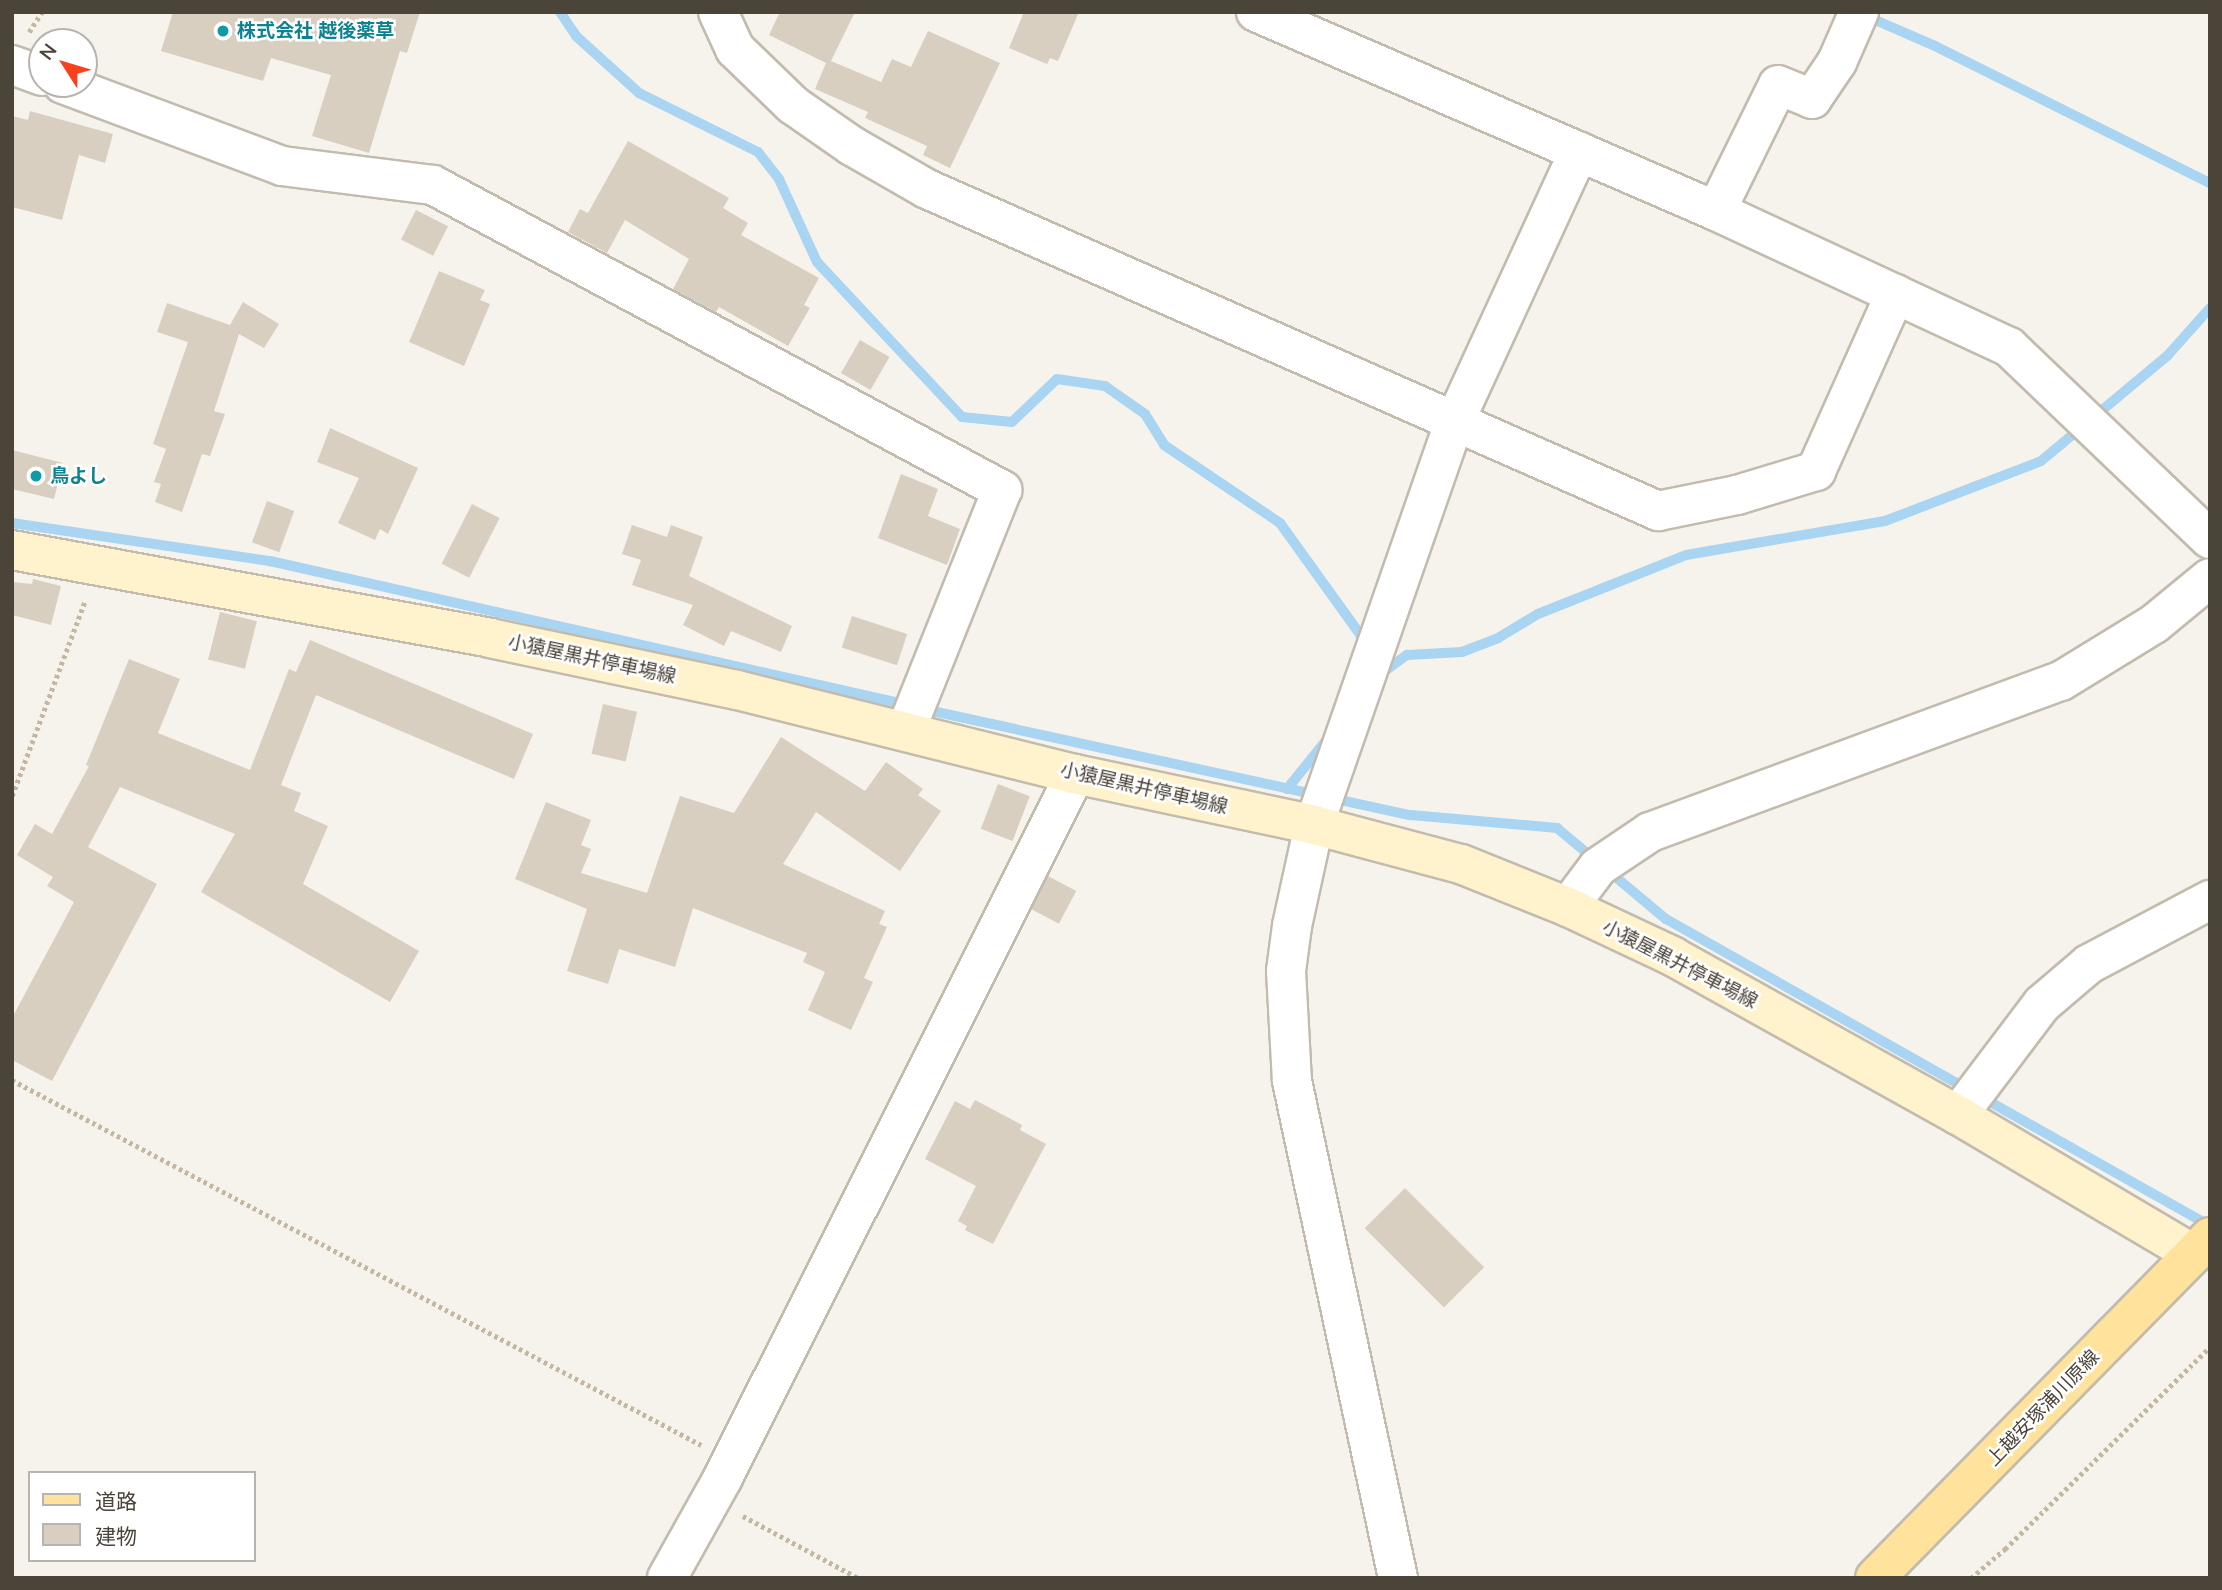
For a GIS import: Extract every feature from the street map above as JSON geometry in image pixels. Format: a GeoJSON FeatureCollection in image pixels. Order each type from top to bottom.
{"type":"FeatureCollection","features":[{"type":"Feature","properties":{"kind":"main road","name":"小猿屋黒井停車場線"},"geometry":{"type":"LineString","coordinates":[[12,550],[490,638],[906,730],[1075,774],[1314,825],[1461,864],[1568,907],[1672,956],[2204,1251]]}},
{"type":"Feature","properties":{"kind":"main road","name":"上越安塚浦川原線"},"geometry":{"type":"LineString","coordinates":[[1875,1578],[2204,1251]]}},
{"type":"Feature","properties":{"kind":"street"},"geometry":{"type":"LineString","coordinates":[[718,12],[734,49],[793,105],[852,146],[927,189],[1658,511],[1737,495],[1816,471],[1895,294]]}},
{"type":"Feature","properties":{"kind":"street"},"geometry":{"type":"LineString","coordinates":[[1256,12],[1716,211],[2009,347],[2210,539]]}},
{"type":"Feature","properties":{"kind":"street"},"geometry":{"type":"LineString","coordinates":[[1716,211],[1778,85],[1812,99],[1837,62],[1859,12]]}},
{"type":"Feature","properties":{"kind":"street"},"geometry":{"type":"LineString","coordinates":[[98,97],[282,166],[433,184],[1002,490],[906,730]]}},
{"type":"Feature","properties":{"kind":"street"},"geometry":{"type":"LineString","coordinates":[[1398,1578],[1292,1081],[1286,971],[1292,926],[1314,825],[1454,423],[1579,151]]}},
{"type":"Feature","properties":{"kind":"street"},"geometry":{"type":"LineString","coordinates":[[1568,907],[1598,867],[1650,832],[2061,681],[2154,624],[2210,578]]}},
{"type":"Feature","properties":{"kind":"street"},"geometry":{"type":"LineString","coordinates":[[667,1578],[732,1461],[1075,774]]}},
{"type":"Feature","properties":{"kind":"street"},"geometry":{"type":"LineString","coordinates":[[1958,1115],[2042,1004],[2089,964],[2210,900]]}},
{"type":"Feature","properties":{"kind":"path"},"geometry":{"type":"LineString","coordinates":[[12,796],[97,567]]}},
{"type":"Feature","properties":{"kind":"path"},"geometry":{"type":"LineString","coordinates":[[12,1080],[732,1461]]}},
{"type":"Feature","properties":{"kind":"path"},"geometry":{"type":"LineString","coordinates":[[1971,1578],[2005,1549],[2210,1347]]}},
{"type":"Feature","properties":{"kind":"path"},"geometry":{"type":"LineString","coordinates":[[712,1500],[858,1578]]}},
{"type":"Feature","properties":{"kind":"building"},"geometry":{"type":"Polygon","coordinates":[[[173,12],[420,12],[407,53],[400,51],[369,153],[312,136],[331,75],[271,58],[263,81],[161,51],[173,12]]]}},
{"type":"Feature","properties":{"kind":"building"},"geometry":{"type":"Polygon","coordinates":[[[780,12],[855,12],[831,61],[881,82],[892,59],[911,67],[928,31],[1000,63],[950,168],[923,155],[927,146],[865,118],[868,112],[815,89],[826,63],[769,35],[780,12]]]}},
{"type":"Feature","properties":{"kind":"building"},"geometry":{"type":"Polygon","coordinates":[[[1024,12],[1079,12],[1058,61],[1050,58],[1047,64],[1009,48],[1024,12]]]}},
{"type":"Feature","properties":{"kind":"building"},"geometry":{"type":"Polygon","coordinates":[[[30,111],[113,134],[105,163],[79,155],[62,220],[12,207],[12,116],[28,120],[30,111]]]}},
{"type":"Feature","properties":{"kind":"building"},"geometry":{"type":"Polygon","coordinates":[[[628,141],[729,198],[723,208],[748,223],[741,235],[819,278],[804,305],[810,308],[788,346],[719,307],[716,312],[673,289],[689,259],[625,220],[607,253],[568,232],[580,209],[588,213],[628,141]]]}},
{"type":"Feature","properties":{"kind":"building"},"geometry":{"type":"Polygon","coordinates":[[[416,210],[448,226],[433,256],[401,239],[416,210]]]}},
{"type":"Feature","properties":{"kind":"building"},"geometry":{"type":"Polygon","coordinates":[[[439,271],[485,290],[480,300],[490,304],[464,366],[409,342],[439,271]]]}},
{"type":"Feature","properties":{"kind":"building"},"geometry":{"type":"Polygon","coordinates":[[[243,302],[279,324],[264,348],[239,334],[214,411],[225,414],[210,456],[202,454],[182,512],[155,502],[161,484],[154,482],[166,449],[153,444],[188,342],[157,332],[167,303],[230,325],[243,302]]]}},
{"type":"Feature","properties":{"kind":"building"},"geometry":{"type":"Polygon","coordinates":[[[860,340],[889,357],[870,390],[841,373],[860,340]]]}},
{"type":"Feature","properties":{"kind":"building"},"geometry":{"type":"Polygon","coordinates":[[[330,428],[418,468],[388,534],[380,529],[375,540],[338,523],[359,478],[317,462],[330,428]]]}},
{"type":"Feature","properties":{"kind":"building","name":"鳥よし"},"geometry":{"type":"Polygon","coordinates":[[[12,450],[63,463],[54,499],[12,489],[12,450]]]}},
{"type":"Feature","properties":{"kind":"building"},"geometry":{"type":"Polygon","coordinates":[[[901,474],[938,489],[928,516],[960,529],[947,565],[878,538],[901,474]]]}},
{"type":"Feature","properties":{"kind":"building"},"geometry":{"type":"Polygon","coordinates":[[[267,501],[294,511],[279,552],[252,542],[267,501]]]}},
{"type":"Feature","properties":{"kind":"building"},"geometry":{"type":"Polygon","coordinates":[[[472,504],[500,518],[469,578],[442,564],[472,504]]]}},
{"type":"Feature","properties":{"kind":"building"},"geometry":{"type":"Polygon","coordinates":[[[632,525],[667,537],[671,525],[703,537],[689,576],[792,626],[781,652],[731,631],[724,646],[683,625],[693,605],[632,585],[641,560],[622,554],[632,525]]]}},
{"type":"Feature","properties":{"kind":"building"},"geometry":{"type":"Polygon","coordinates":[[[33,579],[61,586],[51,625],[12,615],[12,582],[32,584],[33,579]]]}},
{"type":"Feature","properties":{"kind":"building"},"geometry":{"type":"Polygon","coordinates":[[[220,612],[257,621],[245,669],[208,660],[220,612]]]}},
{"type":"Feature","properties":{"kind":"building"},"geometry":{"type":"Polygon","coordinates":[[[852,616],[907,634],[897,665],[842,647],[852,616]]]}},
{"type":"Feature","properties":{"kind":"building"},"geometry":{"type":"Polygon","coordinates":[[[310,640],[533,734],[514,779],[316,695],[281,785],[301,793],[294,811],[328,826],[303,884],[419,951],[390,1002],[201,892],[235,834],[120,787],[88,847],[157,884],[52,1081],[12,1060],[12,1018],[74,902],[47,886],[53,877],[17,855],[35,824],[52,834],[89,766],[86,765],[129,659],[180,679],[158,733],[250,770],[289,669],[296,672],[310,640]]]}},
{"type":"Feature","properties":{"kind":"building"},"geometry":{"type":"Polygon","coordinates":[[[603,704],[637,712],[626,762],[592,754],[603,704]]]}},
{"type":"Feature","properties":{"kind":"building"},"geometry":{"type":"Polygon","coordinates":[[[781,737],[865,791],[886,762],[923,789],[918,795],[941,811],[900,871],[816,812],[783,864],[885,911],[879,924],[887,927],[864,978],[873,982],[851,1030],[808,1010],[825,972],[803,962],[807,953],[693,908],[675,967],[619,949],[608,984],[567,971],[587,909],[515,879],[546,802],[591,820],[581,845],[591,849],[581,873],[647,893],[680,796],[734,813],[781,737]]]}},
{"type":"Feature","properties":{"kind":"building"},"geometry":{"type":"Polygon","coordinates":[[[998,784],[1030,796],[1013,841],[981,829],[998,784]]]}},
{"type":"Feature","properties":{"kind":"building"},"geometry":{"type":"Polygon","coordinates":[[[1048,876],[1076,891],[1059,924],[1031,909],[1048,876]]]}},
{"type":"Feature","properties":{"kind":"building"},"geometry":{"type":"Polygon","coordinates":[[[975,1100],[1022,1125],[1020,1130],[1046,1144],[993,1244],[965,1230],[967,1226],[958,1221],[976,1186],[925,1159],[955,1101],[970,1109],[975,1100]]]}},
{"type":"Feature","properties":{"kind":"building"},"geometry":{"type":"Polygon","coordinates":[[[1405,1188],[1484,1267],[1444,1308],[1365,1228],[1405,1188]]]}},
{"type":"Feature","properties":{"kind":"waterway"},"geometry":{"type":"LineString","coordinates":[[560,12],[576,36],[639,93],[758,152],[779,179],[817,262],[962,417],[1012,422],[1057,379],[1105,386],[1145,414],[1164,445],[1280,523],[1367,644]]}},
{"type":"Feature","properties":{"kind":"waterway"},"geometry":{"type":"LineString","coordinates":[[1866,16],[1935,46],[2210,183]]}},
{"type":"Feature","properties":{"kind":"waterway"},"geometry":{"type":"LineString","coordinates":[[1382,673],[1407,655],[1462,652],[1498,638],[1538,614],[1686,555],[1885,521],[2041,461],[2168,355],[2210,308]]}},
{"type":"Feature","properties":{"kind":"waterway"},"geometry":{"type":"LineString","coordinates":[[12,523],[270,561],[908,705]]}},
{"type":"Feature","properties":{"kind":"waterway"},"geometry":{"type":"LineString","coordinates":[[923,709],[1411,815],[1557,828],[1666,919],[2210,1226]]}},
{"type":"Feature","properties":{"kind":"waterway"},"geometry":{"type":"LineString","coordinates":[[1287,789],[1329,737]]}},
{"type":"Feature","properties":{"kind":"place","name":"株式会社 越後薬草"},"geometry":{"type":"Point","coordinates":[223,31]}},
{"type":"Feature","properties":{"kind":"place","name":"鳥よし"},"geometry":{"type":"Point","coordinates":[36,476]}}]}
